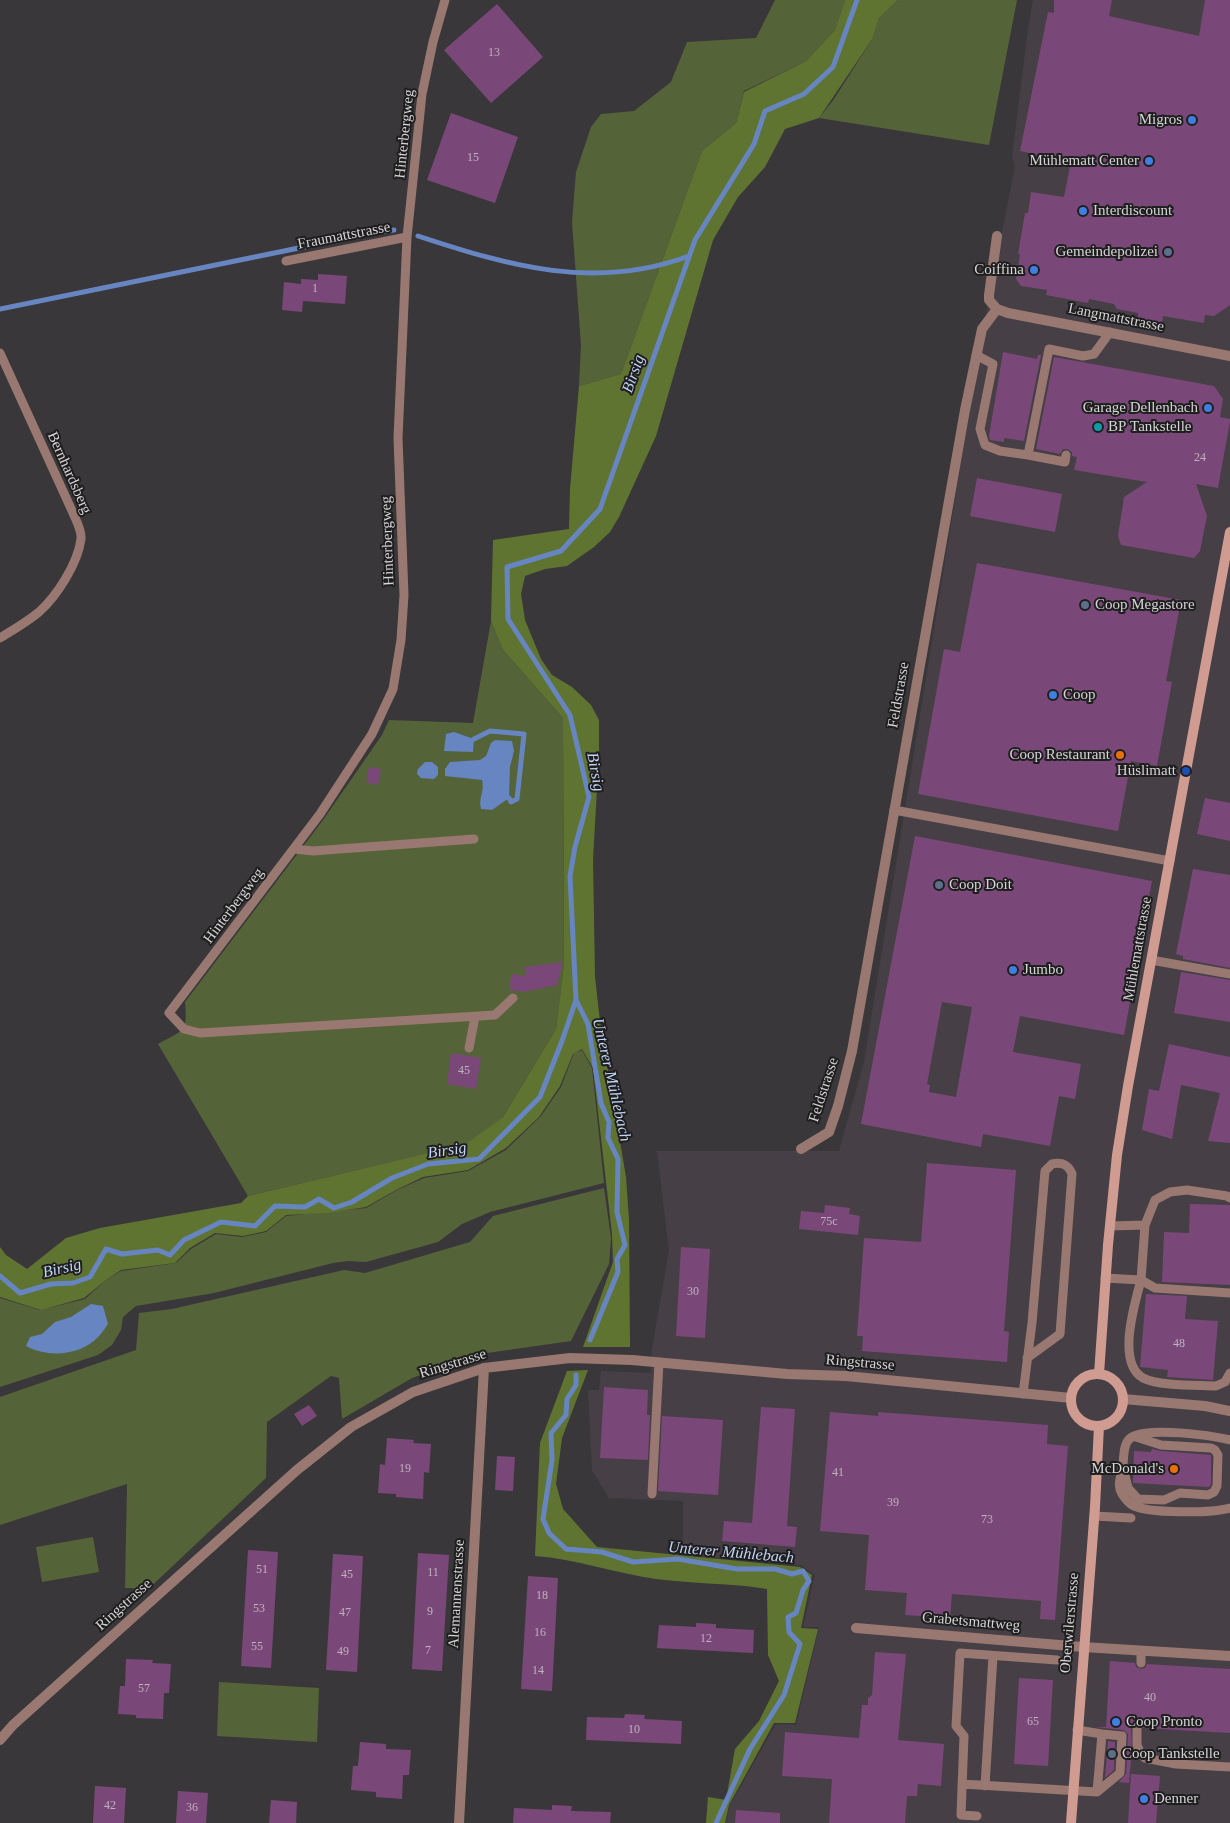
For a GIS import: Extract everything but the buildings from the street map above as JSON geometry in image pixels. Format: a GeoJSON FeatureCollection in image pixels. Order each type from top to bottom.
{"type":"FeatureCollection","features":[{"type":"Feature","properties":{"kind":"main road","name":"Mühlemattstrasse"},"geometry":{"type":"LineString","coordinates":[[1099,1374],[1105,1278],[1117,1156],[1230,532]]}},
{"type":"Feature","properties":{"kind":"main road"},"geometry":{"type":"LineString","coordinates":[[1092,1374],[1099,1374],[1107,1376],[1119,1385],[1123,1406],[1117,1418],[1112,1422],[1099,1426],[1082,1422],[1072,1407],[1071,1398],[1072,1391],[1080,1380],[1092,1374]]}},
{"type":"Feature","properties":{"kind":"main road","name":"Oberwilerstrasse"},"geometry":{"type":"LineString","coordinates":[[1071,1823],[1099,1426]]}},
{"type":"Feature","properties":{"kind":"street"},"geometry":{"type":"LineString","coordinates":[[996,309],[988,295],[997,236]]}},
{"type":"Feature","properties":{"kind":"street","name":"Langmattstrasse"},"geometry":{"type":"LineString","coordinates":[[996,309],[1008,313],[1230,356]]}},
{"type":"Feature","properties":{"kind":"street","name":"Feldstrasse"},"geometry":{"type":"LineString","coordinates":[[800,1148],[829,1132],[838,1106],[852,1051],[965,410],[982,329],[996,309]]}},
{"type":"Feature","properties":{"kind":"street","name":"Ringstrasse"},"geometry":{"type":"LineString","coordinates":[[0,1740],[12,1725],[297,1470],[328,1445],[352,1427],[413,1392],[484,1368],[570,1358],[658,1362],[787,1374],[846,1376],[1071,1398]]}},
{"type":"Feature","properties":{"kind":"street","name":"Alemannenstrasse"},"geometry":{"type":"LineString","coordinates":[[459,1823],[484,1368]]}},
{"type":"Feature","properties":{"kind":"street"},"geometry":{"type":"LineString","coordinates":[[1123,1399],[1205,1406],[1230,1411]]}},
{"type":"Feature","properties":{"kind":"street","name":"Grabetsmattweg"},"geometry":{"type":"LineString","coordinates":[[856,1628],[1083,1647],[1230,1656]]}},
{"type":"Feature","properties":{"kind":"lane","name":"Hinterbergweg"},"geometry":{"type":"LineString","coordinates":[[445,0],[433,42],[422,94],[407,237],[398,438],[404,595],[401,640],[392,689],[372,734],[320,814],[169,1013],[184,1029],[200,1033],[475,1017]]}},
{"type":"Feature","properties":{"kind":"lane","name":"Fraumattstrasse"},"geometry":{"type":"LineString","coordinates":[[286,261],[407,237]]}},
{"type":"Feature","properties":{"kind":"lane"},"geometry":{"type":"LineString","coordinates":[[1028,455],[1049,349],[1083,359],[1094,354],[1110,332]]}},
{"type":"Feature","properties":{"kind":"lane","name":"Bernhardsberg"},"geometry":{"type":"LineString","coordinates":[[0,353],[73,513],[81,537],[76,557],[54,596],[39,612],[0,638]]}},
{"type":"Feature","properties":{"kind":"lane"},"geometry":{"type":"LineString","coordinates":[[976,355],[993,364],[980,429],[985,445],[1000,451],[1065,462],[1066,455]]}},
{"type":"Feature","properties":{"kind":"lane"},"geometry":{"type":"LineString","coordinates":[[894,810],[1170,861]]}},
{"type":"Feature","properties":{"kind":"lane"},"geometry":{"type":"LineString","coordinates":[[294,849],[313,851],[474,839]]}},
{"type":"Feature","properties":{"kind":"lane"},"geometry":{"type":"LineString","coordinates":[[1151,960],[1230,974]]}},
{"type":"Feature","properties":{"kind":"lane"},"geometry":{"type":"LineString","coordinates":[[469,1048],[475,1017],[495,1015],[513,998]]}},
{"type":"Feature","properties":{"kind":"lane"},"geometry":{"type":"LineString","coordinates":[[1024,1394],[1027,1358],[1032,1323],[1045,1172],[1052,1164],[1063,1164],[1068,1167],[1072,1174],[1060,1334],[1027,1358]]}},
{"type":"Feature","properties":{"kind":"lane"},"geometry":{"type":"LineString","coordinates":[[1230,1198],[1187,1190],[1170,1192],[1155,1200],[1146,1225],[1141,1280],[1131,1322],[1129,1351],[1132,1367],[1142,1378],[1156,1382],[1216,1386],[1225,1382],[1230,1373]]}},
{"type":"Feature","properties":{"kind":"lane"},"geometry":{"type":"LineString","coordinates":[[1110,1226],[1146,1225]]}},
{"type":"Feature","properties":{"kind":"lane"},"geometry":{"type":"LineString","coordinates":[[1105,1278],[1141,1280],[1155,1288],[1230,1293]]}},
{"type":"Feature","properties":{"kind":"lane"},"geometry":{"type":"LineString","coordinates":[[652,1494],[658,1362]]}},
{"type":"Feature","properties":{"kind":"lane"},"geometry":{"type":"LineString","coordinates":[[1230,1440],[1207,1435],[1158,1432],[1134,1436],[1129,1439],[1126,1446],[1119,1478],[1119,1487],[1122,1495],[1132,1505],[1146,1509],[1203,1513],[1218,1512],[1230,1508]]}},
{"type":"Feature","properties":{"kind":"lane"},"geometry":{"type":"LineString","coordinates":[[1123,1466],[1128,1488],[1138,1499],[1164,1500],[1180,1493],[1208,1495],[1214,1492],[1218,1455],[1216,1450],[1211,1448],[1161,1446],[1134,1436]]}},
{"type":"Feature","properties":{"kind":"lane"},"geometry":{"type":"LineString","coordinates":[[1094,1516],[1131,1518]]}},
{"type":"Feature","properties":{"kind":"lane"},"geometry":{"type":"LineString","coordinates":[[977,1655],[978,1638]]}},
{"type":"Feature","properties":{"kind":"lane"},"geometry":{"type":"LineString","coordinates":[[1140,1663],[1141,1651]]}},
{"type":"Feature","properties":{"kind":"lane"},"geometry":{"type":"LineString","coordinates":[[977,1816],[960,1814],[964,1736],[956,1726],[960,1653],[1057,1660]]}},
{"type":"Feature","properties":{"kind":"lane"},"geometry":{"type":"LineString","coordinates":[[986,1786],[993,1656]]}},
{"type":"Feature","properties":{"kind":"lane"},"geometry":{"type":"LineString","coordinates":[[1137,1727],[1137,1745],[1140,1752],[1146,1758],[1176,1764],[1230,1767]]}},
{"type":"Feature","properties":{"kind":"lane"},"geometry":{"type":"LineString","coordinates":[[962,1784],[1098,1792],[1120,1773],[1122,1736],[1077,1730]]}},
{"type":"Feature","properties":{"kind":"lane"},"geometry":{"type":"LineString","coordinates":[[1098,1792],[1102,1734]]}},
{"type":"Feature","properties":{"kind":"shaded area"},"geometry":{"type":"Polygon","coordinates":[[[1033,0],[1230,0],[1230,1823],[726,1823],[730,1805],[776,1724],[796,1725],[819,1627],[803,1627],[815,1575],[801,1565],[683,1555],[683,1501],[609,1498],[592,1470],[588,1390],[599,1390],[601,1371],[651,1373],[652,1349],[669,1250],[657,1151],[839,1151],[864,1062],[992,270],[1015,166],[1012,157],[1033,0]]]}},
{"type":"Feature","properties":{"kind":"green space"},"geometry":{"type":"Polygon","coordinates":[[[775,0],[845,0],[835,30],[806,61],[744,91],[736,123],[702,151],[621,374],[579,386],[581,345],[572,222],[576,172],[591,127],[601,114],[634,111],[671,82],[687,42],[756,38],[775,0]]]}},
{"type":"Feature","properties":{"kind":"green space"},"geometry":{"type":"Polygon","coordinates":[[[845,0],[898,0],[879,18],[873,38],[819,118],[785,129],[765,167],[738,197],[713,240],[656,436],[619,517],[610,532],[594,547],[567,566],[545,569],[525,576],[521,594],[525,620],[541,659],[552,675],[572,687],[591,705],[599,720],[593,859],[595,977],[601,1030],[626,1177],[629,1220],[630,1347],[583,1347],[613,1262],[612,1234],[593,1068],[582,1049],[573,1054],[560,1086],[539,1117],[506,1148],[468,1170],[423,1177],[366,1207],[327,1213],[286,1215],[266,1231],[243,1236],[215,1233],[190,1248],[175,1263],[121,1270],[84,1298],[41,1310],[0,1297],[0,1247],[6,1255],[27,1269],[66,1238],[100,1228],[241,1203],[248,1196],[466,1144],[503,1117],[556,1029],[564,964],[563,718],[503,650],[491,621],[493,540],[569,529],[570,489],[579,386],[621,374],[702,151],[736,123],[744,92],[806,61],[835,30],[845,0]]]}},
{"type":"Feature","properties":{"kind":"green space"},"geometry":{"type":"Polygon","coordinates":[[[898,0],[1017,0],[989,145],[819,118],[834,99],[873,38],[879,18],[898,0]]]}},
{"type":"Feature","properties":{"kind":"green space"},"geometry":{"type":"Polygon","coordinates":[[[491,621],[503,650],[563,718],[564,964],[556,1029],[503,1117],[467,1144],[248,1196],[158,1044],[182,1029],[186,1020],[185,1002],[323,820],[382,735],[389,720],[473,723],[491,621]]]}},
{"type":"Feature","properties":{"kind":"green space"},"geometry":{"type":"Polygon","coordinates":[[[582,1050],[592,1068],[604,1183],[490,1212],[462,1224],[438,1242],[366,1262],[348,1261],[333,1263],[214,1293],[136,1306],[123,1317],[121,1330],[112,1345],[98,1355],[0,1387],[0,1298],[40,1310],[85,1299],[106,1280],[121,1271],[176,1263],[191,1249],[216,1234],[242,1237],[266,1232],[286,1216],[366,1208],[397,1190],[424,1178],[468,1171],[506,1150],[541,1116],[561,1087],[574,1053],[582,1050]]]}},
{"type":"Feature","properties":{"kind":"green space"},"geometry":{"type":"Polygon","coordinates":[[[604,1188],[611,1238],[609,1264],[571,1341],[487,1353],[412,1378],[342,1419],[339,1378],[331,1376],[267,1422],[266,1478],[143,1594],[133,1588],[125,1588],[127,1484],[0,1525],[0,1397],[136,1350],[139,1313],[172,1309],[344,1270],[365,1273],[470,1242],[493,1216],[604,1188]]]}},
{"type":"Feature","properties":{"kind":"green space"},"geometry":{"type":"Polygon","coordinates":[[[588,1370],[562,1438],[556,1484],[563,1509],[597,1547],[800,1567],[812,1575],[801,1628],[818,1629],[795,1723],[774,1723],[729,1805],[725,1823],[706,1823],[708,1797],[726,1800],[735,1749],[759,1721],[779,1681],[768,1655],[767,1589],[656,1579],[565,1560],[535,1556],[540,1443],[567,1371],[588,1370]]]}},
{"type":"Feature","properties":{"kind":"green space"},"geometry":{"type":"Polygon","coordinates":[[[93,1537],[99,1572],[42,1582],[36,1547],[93,1537]]]}},
{"type":"Feature","properties":{"kind":"green space"},"geometry":{"type":"Polygon","coordinates":[[[219,1682],[319,1688],[317,1742],[217,1736],[219,1682]]]}},
{"type":"Feature","properties":{"kind":"water"},"geometry":{"type":"Polygon","coordinates":[[[454,732],[474,739],[473,752],[444,751],[446,734],[454,732]]]}},
{"type":"Feature","properties":{"kind":"water"},"geometry":{"type":"Polygon","coordinates":[[[495,740],[512,741],[514,751],[510,767],[509,798],[492,810],[481,809],[482,780],[445,776],[445,769],[450,762],[480,760],[486,756],[491,743],[495,740]]]}},
{"type":"Feature","properties":{"kind":"water"},"geometry":{"type":"Polygon","coordinates":[[[425,762],[432,762],[438,767],[438,775],[434,779],[421,778],[417,774],[418,769],[425,762]]]}},
{"type":"Feature","properties":{"kind":"water"},"geometry":{"type":"Polygon","coordinates":[[[91,1304],[103,1306],[108,1324],[92,1343],[83,1348],[64,1353],[44,1352],[26,1346],[30,1337],[42,1334],[55,1322],[71,1317],[91,1304]]]}},
{"type":"Feature","properties":{"kind":"waterway","name":"Birsig"},"geometry":{"type":"LineString","coordinates":[[0,1276],[20,1293],[51,1284],[73,1283],[90,1277],[106,1249],[122,1254],[158,1250],[170,1255],[184,1240],[221,1222],[255,1226],[275,1206],[305,1207],[319,1199],[334,1208],[352,1202],[392,1178],[428,1164],[479,1159],[540,1097],[576,1000],[570,876],[575,847],[589,797],[570,715],[508,619],[507,567],[561,551],[600,509],[695,240],[754,144],[765,111],[804,94],[833,67],[857,0]]}},
{"type":"Feature","properties":{"kind":"waterway"},"geometry":{"type":"LineString","coordinates":[[0,309],[394,230]]}},
{"type":"Feature","properties":{"kind":"waterway"},"geometry":{"type":"LineString","coordinates":[[418,236],[519,265],[586,273],[620,272],[654,266],[689,256]]}},
{"type":"Feature","properties":{"kind":"waterway"},"geometry":{"type":"LineString","coordinates":[[474,739],[490,731],[524,734],[517,799],[511,802],[509,798]]}},
{"type":"Feature","properties":{"kind":"waterway","name":"Unterer Mühlebach"},"geometry":{"type":"LineString","coordinates":[[576,1000],[588,1024],[601,1103],[609,1122],[608,1138],[618,1159],[617,1212],[625,1245],[617,1259],[618,1272],[590,1340]]}},
{"type":"Feature","properties":{"kind":"waterway","name":"Unterer Mühlebach"},"geometry":{"type":"LineString","coordinates":[[576,1375],[576,1385],[567,1399],[566,1415],[551,1433],[552,1460],[543,1519],[549,1533],[566,1549],[602,1552],[633,1562],[678,1559],[737,1569],[775,1569],[792,1574],[803,1571],[809,1581],[803,1590],[796,1613],[788,1617],[789,1632],[800,1644],[784,1695],[750,1749],[716,1823]]}},
{"type":"Feature","properties":{"kind":"place","name":"Migros"},"geometry":{"type":"Point","coordinates":[1192,120]}},
{"type":"Feature","properties":{"kind":"place","name":"Mühlematt Center"},"geometry":{"type":"Point","coordinates":[1149,161]}},
{"type":"Feature","properties":{"kind":"place","name":"Interdiscount"},"geometry":{"type":"Point","coordinates":[1083,211]}},
{"type":"Feature","properties":{"kind":"place","name":"Gemeindepolizei"},"geometry":{"type":"Point","coordinates":[1168,252]}},
{"type":"Feature","properties":{"kind":"place","name":"Coiffina"},"geometry":{"type":"Point","coordinates":[1034,270]}},
{"type":"Feature","properties":{"kind":"place","name":"Garage Dellenbach"},"geometry":{"type":"Point","coordinates":[1208,408]}},
{"type":"Feature","properties":{"kind":"place","name":"BP Tankstelle"},"geometry":{"type":"Point","coordinates":[1098,427]}},
{"type":"Feature","properties":{"kind":"place","name":"Coop Megastore"},"geometry":{"type":"Point","coordinates":[1085,605]}},
{"type":"Feature","properties":{"kind":"place","name":"Coop"},"geometry":{"type":"Point","coordinates":[1053,695]}},
{"type":"Feature","properties":{"kind":"place","name":"Coop Restaurant"},"geometry":{"type":"Point","coordinates":[1120,755]}},
{"type":"Feature","properties":{"kind":"place","name":"Hüslimatt"},"geometry":{"type":"Point","coordinates":[1186,771]}},
{"type":"Feature","properties":{"kind":"place","name":"Coop Doit"},"geometry":{"type":"Point","coordinates":[939,885]}},
{"type":"Feature","properties":{"kind":"place","name":"Jumbo"},"geometry":{"type":"Point","coordinates":[1013,970]}},
{"type":"Feature","properties":{"kind":"place","name":"McDonald's"},"geometry":{"type":"Point","coordinates":[1174,1469]}},
{"type":"Feature","properties":{"kind":"place","name":"Coop Pronto"},"geometry":{"type":"Point","coordinates":[1116,1722]}},
{"type":"Feature","properties":{"kind":"place","name":"Coop Tankstelle"},"geometry":{"type":"Point","coordinates":[1112,1754]}},
{"type":"Feature","properties":{"kind":"place","name":"Denner"},"geometry":{"type":"Point","coordinates":[1144,1799]}}]}
